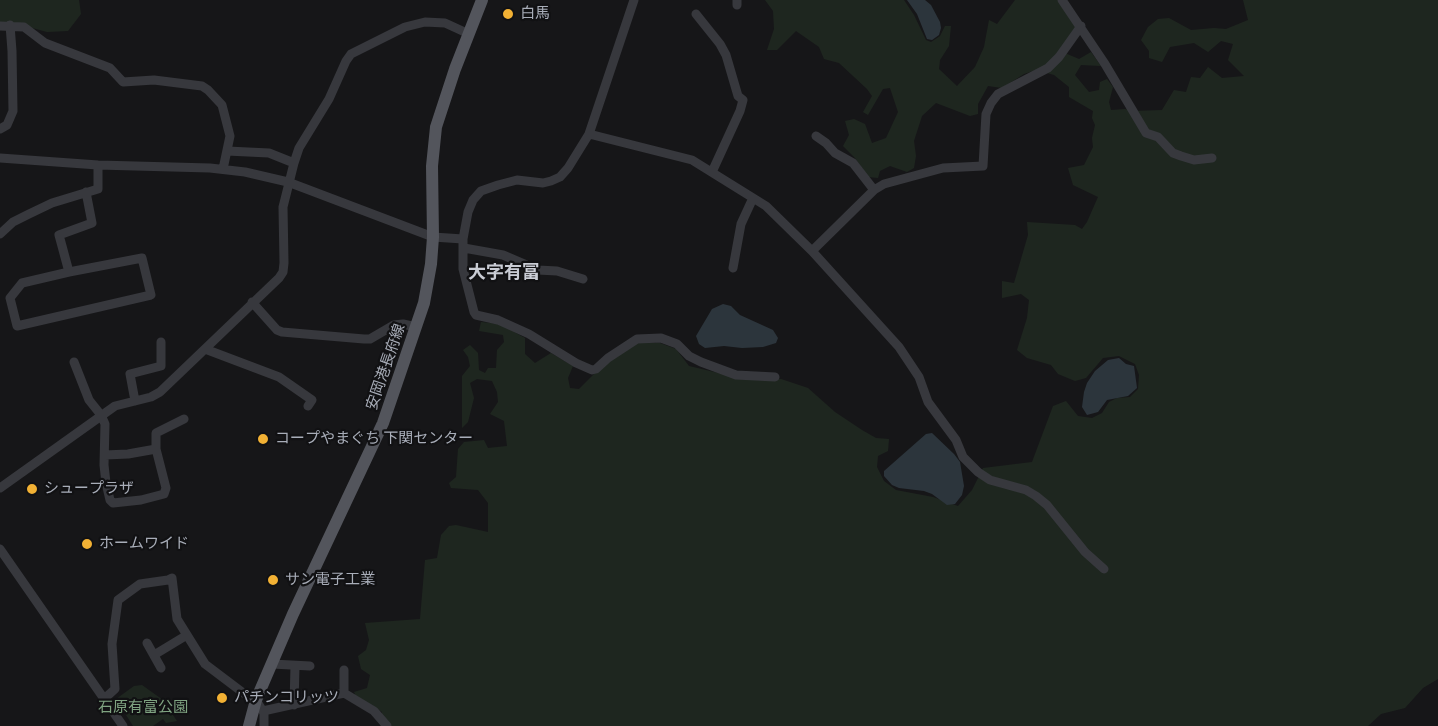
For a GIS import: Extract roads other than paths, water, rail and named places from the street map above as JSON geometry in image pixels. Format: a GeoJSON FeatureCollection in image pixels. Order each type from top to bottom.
{"type":"FeatureCollection","features":[{"type":"Feature","properties":{"kind":"main road","name":"安岡港長府線"},"geometry":{"type":"LineString","coordinates":[[249,726],[260,706],[272,664],[383,423],[424,303],[433,237],[432,166],[435,134],[441,106],[482,0]]}},
{"type":"Feature","properties":{"kind":"street"},"geometry":{"type":"LineString","coordinates":[[634,0],[589,134],[575,158],[560,177],[543,183],[517,180],[481,191],[473,200],[468,212],[464,243],[464,278],[476,315],[513,327],[592,370],[637,339],[661,338],[677,344],[689,356],[700,362],[736,375],[775,377]]}},
{"type":"Feature","properties":{"kind":"street"},"geometry":{"type":"LineString","coordinates":[[1062,0],[1081,26],[1146,133],[1158,137],[1173,153],[1194,160],[1212,158]]}},
{"type":"Feature","properties":{"kind":"street"},"geometry":{"type":"LineString","coordinates":[[696,14],[723,49],[738,96],[743,100],[712,172]]}},
{"type":"Feature","properties":{"kind":"street"},"geometry":{"type":"LineString","coordinates":[[0,488],[115,406],[151,397],[160,392],[279,278],[283,272],[283,207],[294,163],[299,148],[329,99],[351,54],[405,27],[425,22],[445,23],[469,34]]}},
{"type":"Feature","properties":{"kind":"street"},"geometry":{"type":"LineString","coordinates":[[0,129],[7,125],[13,111],[12,51],[5,26],[24,27],[45,43],[110,68],[123,82],[154,80],[202,86],[208,90],[222,105],[230,136],[223,169]]}},
{"type":"Feature","properties":{"kind":"street"},"geometry":{"type":"LineString","coordinates":[[812,251],[874,190],[894,180],[943,168],[982,166],[986,114],[991,103],[998,94],[1048,68],[1059,57],[1081,26]]}},
{"type":"Feature","properties":{"kind":"street"},"geometry":{"type":"LineString","coordinates":[[0,77],[12,77]]}},
{"type":"Feature","properties":{"kind":"street"},"geometry":{"type":"LineString","coordinates":[[589,134],[692,160],[766,206],[812,251],[899,347],[919,377],[928,402],[956,440],[963,457],[990,480],[1026,490],[1036,496],[1047,505],[1085,552],[1104,569]]}},
{"type":"Feature","properties":{"kind":"street"},"geometry":{"type":"LineString","coordinates":[[816,136],[835,153],[853,163],[874,190]]}},
{"type":"Feature","properties":{"kind":"street"},"geometry":{"type":"LineString","coordinates":[[227,151],[269,153],[294,163]]}},
{"type":"Feature","properties":{"kind":"street"},"geometry":{"type":"LineString","coordinates":[[0,158],[98,165],[223,169],[288,182],[433,237],[464,243],[503,255],[538,270],[557,271],[583,279]]}},
{"type":"Feature","properties":{"kind":"street"},"geometry":{"type":"LineString","coordinates":[[0,234],[13,222],[29,214],[98,189],[98,165]]}},
{"type":"Feature","properties":{"kind":"street"},"geometry":{"type":"LineString","coordinates":[[69,272],[58,235],[92,223],[86,192]]}},
{"type":"Feature","properties":{"kind":"street"},"geometry":{"type":"LineString","coordinates":[[733,268],[741,224],[753,198]]}},
{"type":"Feature","properties":{"kind":"street"},"geometry":{"type":"LineString","coordinates":[[142,258],[151,295],[17,326],[10,298],[22,283],[69,272],[142,258]]}},
{"type":"Feature","properties":{"kind":"street"},"geometry":{"type":"LineString","coordinates":[[252,303],[277,330],[282,332],[370,339],[399,323],[416,327]]}},
{"type":"Feature","properties":{"kind":"street"},"geometry":{"type":"LineString","coordinates":[[135,401],[130,374],[161,366],[161,342]]}},
{"type":"Feature","properties":{"kind":"street"},"geometry":{"type":"LineString","coordinates":[[205,349],[279,377],[312,400],[308,406]]}},
{"type":"Feature","properties":{"kind":"street"},"geometry":{"type":"LineString","coordinates":[[74,362],[84,376],[89,400],[105,424],[104,465],[110,500],[113,503],[141,500],[164,494],[166,488],[156,450],[156,433],[184,419]]}},
{"type":"Feature","properties":{"kind":"street"},"geometry":{"type":"LineString","coordinates":[[105,455],[156,450]]}},
{"type":"Feature","properties":{"kind":"street"},"geometry":{"type":"LineString","coordinates":[[0,549],[123,726]]}},
{"type":"Feature","properties":{"kind":"street"},"geometry":{"type":"LineString","coordinates":[[104,699],[115,689],[112,644],[118,600],[140,584],[172,578],[177,619],[205,664],[260,706],[294,705],[344,693],[374,711],[387,726]]}},
{"type":"Feature","properties":{"kind":"street"},"geometry":{"type":"LineString","coordinates":[[154,655],[187,635]]}},
{"type":"Feature","properties":{"kind":"street"},"geometry":{"type":"LineString","coordinates":[[147,643],[161,668]]}},
{"type":"Feature","properties":{"kind":"street"},"geometry":{"type":"LineString","coordinates":[[272,664],[310,666]]}},
{"type":"Feature","properties":{"kind":"street"},"geometry":{"type":"LineString","coordinates":[[294,705],[295,666]]}},
{"type":"Feature","properties":{"kind":"street"},"geometry":{"type":"LineString","coordinates":[[344,670],[344,693]]}},
{"type":"Feature","properties":{"kind":"street"},"geometry":{"type":"LineString","coordinates":[[260,706],[264,726]]}},
{"type":"Feature","properties":{"kind":"place","name":"白馬"},"geometry":{"type":"Point","coordinates":[508,14]}},
{"type":"Feature","properties":{"kind":"place","name":"コープやまぐち 下関センター"},"geometry":{"type":"Point","coordinates":[263,439]}},
{"type":"Feature","properties":{"kind":"place","name":"シュープラザ"},"geometry":{"type":"Point","coordinates":[32,489]}},
{"type":"Feature","properties":{"kind":"place","name":"ホームワイド"},"geometry":{"type":"Point","coordinates":[87,544]}},
{"type":"Feature","properties":{"kind":"place","name":"サン電子工業"},"geometry":{"type":"Point","coordinates":[273,580]}},
{"type":"Feature","properties":{"kind":"place","name":"パチンコリッツ"},"geometry":{"type":"Point","coordinates":[222,698]}},
{"type":"Feature","properties":{"kind":"district","name":"大字有冨"},"geometry":{"type":"Point","coordinates":[504,273]}},
{"type":"Feature","properties":{"kind":"park label","name":"石原有富公園"},"geometry":{"type":"Point","coordinates":[143,708]}}]}
